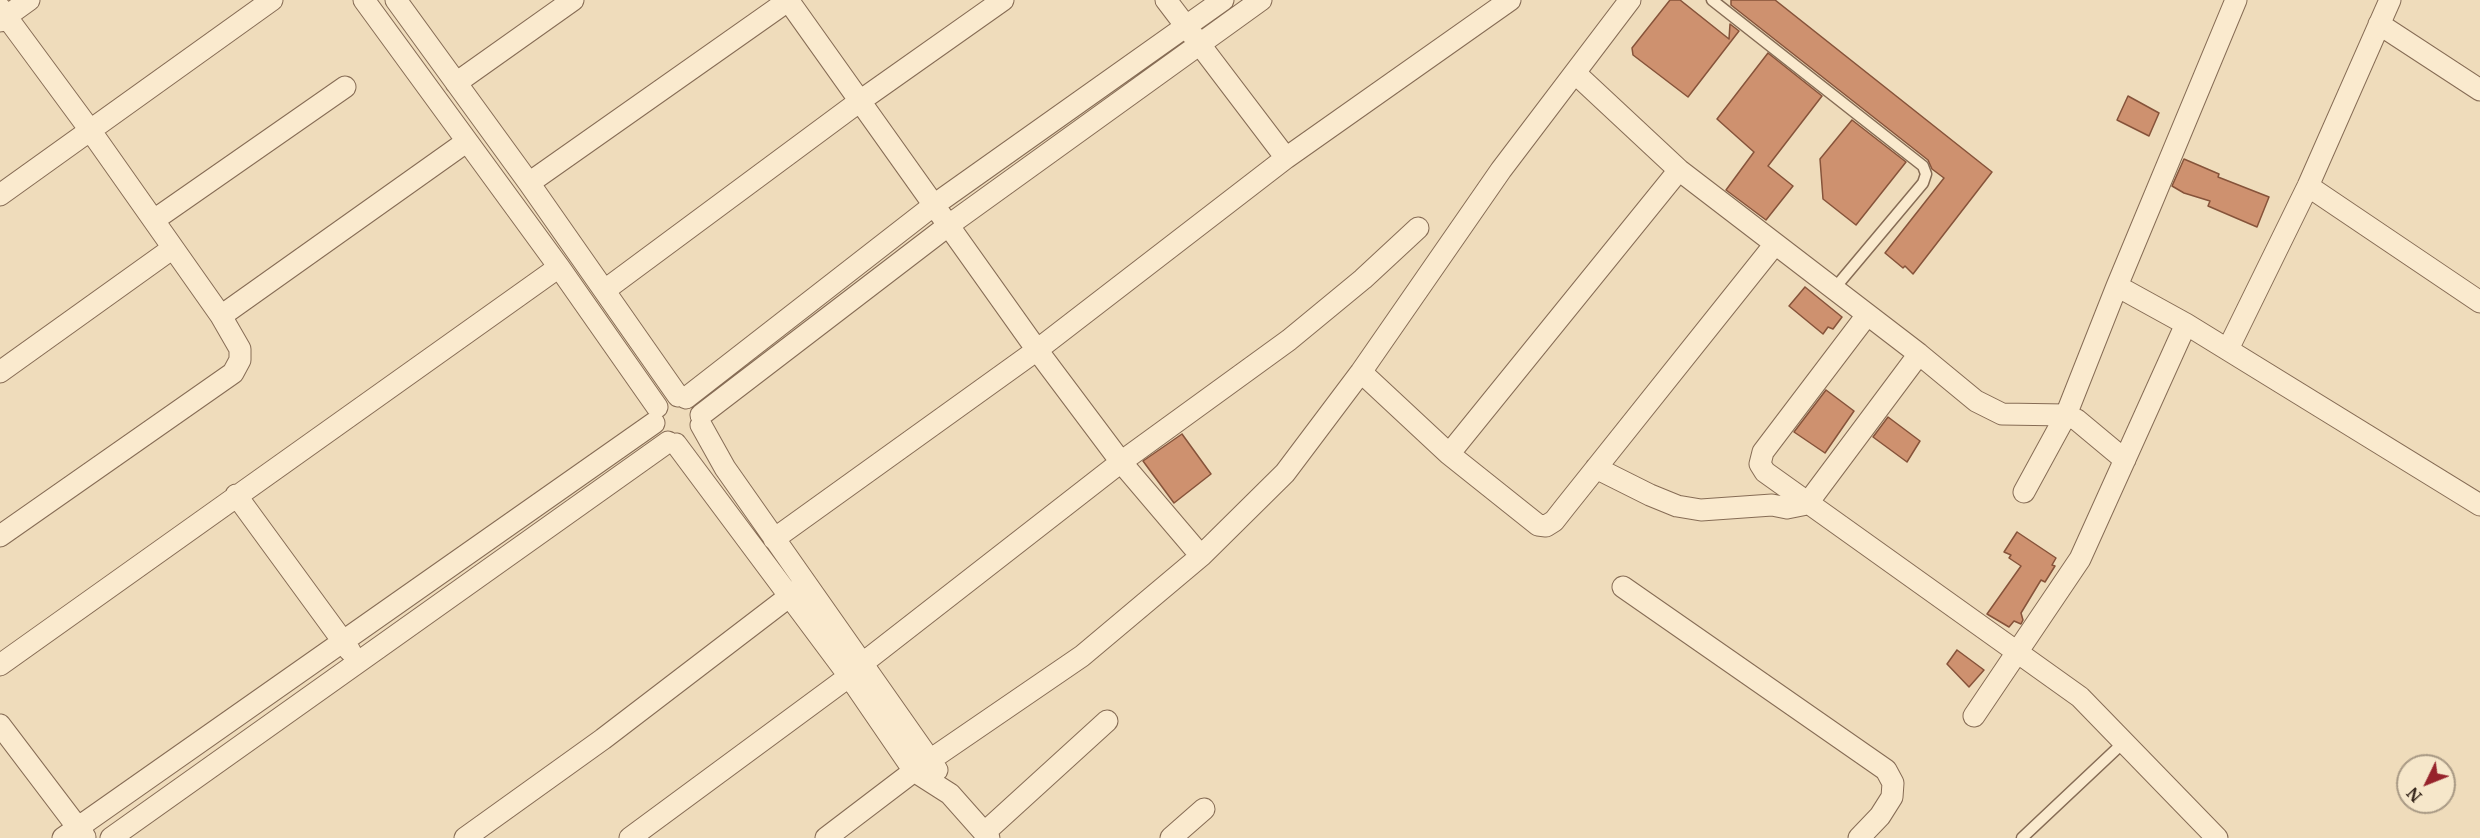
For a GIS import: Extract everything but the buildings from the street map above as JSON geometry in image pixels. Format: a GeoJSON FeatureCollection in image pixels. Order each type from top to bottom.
{"type":"FeatureCollection","features":[{"type":"Feature","properties":{"kind":"street"},"geometry":{"type":"LineString","coordinates":[[0,536],[233,373],[240,360],[240,349],[221,316],[90,130],[2,15],[29,0]]}},
{"type":"Feature","properties":{"kind":"street"},"geometry":{"type":"LineString","coordinates":[[0,195],[272,0]]}},
{"type":"Feature","properties":{"kind":"street"},"geometry":{"type":"LineString","coordinates":[[364,0],[559,267],[656,415],[661,438],[672,443],[684,443],[694,438],[701,420],[949,225],[1261,0]]}},
{"type":"Feature","properties":{"kind":"street"},"geometry":{"type":"LineString","coordinates":[[396,0],[682,397],[697,405],[701,420],[725,468],[774,539],[798,590]]}},
{"type":"Feature","properties":{"kind":"street"},"geometry":{"type":"LineString","coordinates":[[456,83],[573,0]]}},
{"type":"Feature","properties":{"kind":"street"},"geometry":{"type":"LineString","coordinates":[[529,183],[788,0],[1036,350],[1121,462],[1201,556]]}},
{"type":"Feature","properties":{"kind":"street"},"geometry":{"type":"LineString","coordinates":[[605,290],[860,101],[1003,0]]}},
{"type":"Feature","properties":{"kind":"street"},"geometry":{"type":"LineString","coordinates":[[1166,0],[1286,158]]}},
{"type":"Feature","properties":{"kind":"street"},"geometry":{"type":"LineString","coordinates":[[0,725],[75,834],[656,415],[670,397],[682,397],[934,205],[1223,0]]}},
{"type":"Feature","properties":{"kind":"street"},"geometry":{"type":"LineString","coordinates":[[774,539],[1036,350],[1286,158],[1510,0]]}},
{"type":"Feature","properties":{"kind":"street"},"geometry":{"type":"LineString","coordinates":[[826,838],[923,765],[1082,656],[1201,556],[1285,473],[1361,372],[1501,170],[1630,0]]}},
{"type":"Feature","properties":{"kind":"street"},"geometry":{"type":"LineString","coordinates":[[2024,492],[2066,415],[2117,285],[2236,0]]}},
{"type":"Feature","properties":{"kind":"street"},"geometry":{"type":"LineString","coordinates":[[2228,349],[2308,186],[2390,0]]}},
{"type":"Feature","properties":{"kind":"street"},"geometry":{"type":"LineString","coordinates":[[2379,24],[2480,90]]}},
{"type":"Feature","properties":{"kind":"street"},"geometry":{"type":"LineString","coordinates":[[1575,73],[1678,170],[1988,409],[2002,414],[2066,415],[2078,420],[2125,460]]}},
{"type":"Feature","properties":{"kind":"street"},"geometry":{"type":"LineString","coordinates":[[154,220],[345,87]]}},
{"type":"Feature","properties":{"kind":"street"},"geometry":{"type":"LineString","coordinates":[[221,316],[466,142]]}},
{"type":"Feature","properties":{"kind":"street"},"geometry":{"type":"LineString","coordinates":[[1449,454],[1678,170]]}},
{"type":"Feature","properties":{"kind":"street"},"geometry":{"type":"LineString","coordinates":[[2308,186],[2480,302]]}},
{"type":"Feature","properties":{"kind":"street"},"geometry":{"type":"LineString","coordinates":[[630,838],[856,670],[1121,462],[1289,340],[1363,279],[1418,228]]}},
{"type":"Feature","properties":{"kind":"street"},"geometry":{"type":"LineString","coordinates":[[1361,372],[1449,454],[1538,525],[1546,526],[1554,521],[1774,244]]}},
{"type":"Feature","properties":{"kind":"street"},"geometry":{"type":"LineString","coordinates":[[0,372],[173,248]]}},
{"type":"Feature","properties":{"kind":"street"},"geometry":{"type":"LineString","coordinates":[[0,665],[559,267]]}},
{"type":"Feature","properties":{"kind":"street"},"geometry":{"type":"LineString","coordinates":[[2117,285],[2187,324],[2480,505]]}},
{"type":"Feature","properties":{"kind":"street"},"geometry":{"type":"LineString","coordinates":[[1867,315],[1763,452],[1760,464],[1765,472],[2080,697],[2217,838]]}},
{"type":"Feature","properties":{"kind":"street"},"geometry":{"type":"LineString","coordinates":[[1974,717],[2080,559],[2187,324]]}},
{"type":"Feature","properties":{"kind":"street"},"geometry":{"type":"LineString","coordinates":[[1596,468],[1677,506],[1701,510],[1772,505],[1787,508],[1807,504],[1919,354]]}},
{"type":"Feature","properties":{"kind":"street"},"geometry":{"type":"LineString","coordinates":[[672,443],[798,590],[923,765],[986,835],[1107,721]]}},
{"type":"Feature","properties":{"kind":"street"},"geometry":{"type":"LineString","coordinates":[[111,838],[357,661],[672,443]]}},
{"type":"Feature","properties":{"kind":"street"},"geometry":{"type":"LineString","coordinates":[[236,495],[357,661]]}},
{"type":"Feature","properties":{"kind":"street"},"geometry":{"type":"LineString","coordinates":[[1623,586],[1886,770],[1893,783],[1892,797],[1880,816],[1859,838]]}},
{"type":"Feature","properties":{"kind":"street"},"geometry":{"type":"LineString","coordinates":[[465,838],[603,739],[798,590]]}},
{"type":"Feature","properties":{"kind":"street"},"geometry":{"type":"LineString","coordinates":[[1171,838],[1204,809]]}},
{"type":"Feature","properties":{"kind":"lane"},"geometry":{"type":"LineString","coordinates":[[1712,0],[1923,166],[1926,174],[1923,183],[1834,289]]}},
{"type":"Feature","properties":{"kind":"lane"},"geometry":{"type":"LineString","coordinates":[[2022,838],[2124,742]]}}]}
